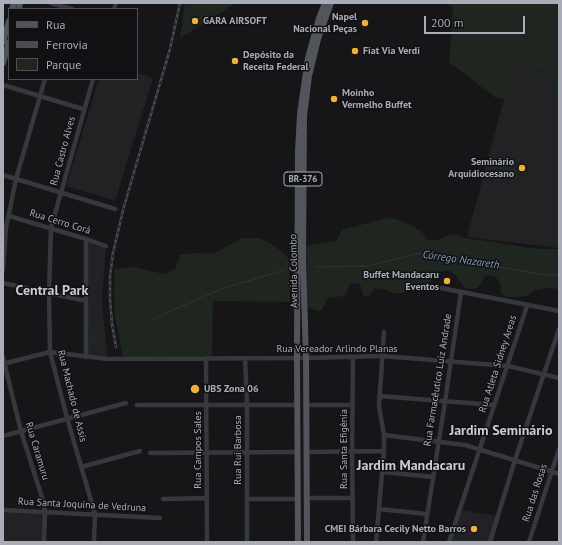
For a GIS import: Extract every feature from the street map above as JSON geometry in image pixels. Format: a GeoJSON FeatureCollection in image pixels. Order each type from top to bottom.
{"type":"FeatureCollection","features":[{"type":"Feature","properties":{"kind":"main road","name":"Avenida Colombo"},"geometry":{"type":"LineString","coordinates":[[298,542],[298,152],[304,76],[324,3]]}},
{"type":"Feature","properties":{"kind":"main road","name":"Avenida Colombo"},"geometry":{"type":"LineString","coordinates":[[307,542],[307,428],[303,261],[304,116],[310,70],[318,39],[331,3]]}},
{"type":"Feature","properties":{"kind":"main road"},"geometry":{"type":"LineString","coordinates":[[3,42],[8,24]]}},
{"type":"Feature","properties":{"kind":"main road"},"geometry":{"type":"LineString","coordinates":[[3,63],[8,46]]}},
{"type":"Feature","properties":{"kind":"main road"},"geometry":{"type":"LineString","coordinates":[[297,428],[307,428]]}},
{"type":"Feature","properties":{"kind":"street"},"geometry":{"type":"LineString","coordinates":[[51,3],[66,6]]}},
{"type":"Feature","properties":{"kind":"street"},"geometry":{"type":"LineString","coordinates":[[3,270],[4,246],[16,179],[45,80]]}},
{"type":"Feature","properties":{"kind":"street","name":"Rua Castro Alves"},"geometry":{"type":"LineString","coordinates":[[51,228],[93,80]]}},
{"type":"Feature","properties":{"kind":"street"},"geometry":{"type":"LineString","coordinates":[[3,85],[84,109]]}},
{"type":"Feature","properties":{"kind":"street"},"geometry":{"type":"LineString","coordinates":[[3,175],[115,209]]}},
{"type":"Feature","properties":{"kind":"street","name":"Rua Cerro Corá"},"geometry":{"type":"LineString","coordinates":[[9,216],[106,246]]}},
{"type":"Feature","properties":{"kind":"street","name":"Rua Machado de Assis"},"geometry":{"type":"LineString","coordinates":[[51,228],[49,294],[50,352],[67,418],[95,514],[94,542]]}},
{"type":"Feature","properties":{"kind":"street"},"geometry":{"type":"LineString","coordinates":[[86,239],[86,357]]}},
{"type":"Feature","properties":{"kind":"street"},"geometry":{"type":"LineString","coordinates":[[3,283],[86,301]]}},
{"type":"Feature","properties":{"kind":"street"},"geometry":{"type":"LineString","coordinates":[[441,288],[527,306],[559,311]]}},
{"type":"Feature","properties":{"kind":"street","name":"Rua Farmacêutico Luiz Andrade"},"geometry":{"type":"LineString","coordinates":[[423,542],[461,292]]}},
{"type":"Feature","properties":{"kind":"street","name":"Rua Atleta Sidney Areas"},"geometry":{"type":"LineString","coordinates":[[449,542],[527,306]]}},
{"type":"Feature","properties":{"kind":"street"},"geometry":{"type":"LineString","coordinates":[[490,542],[515,460],[559,329]]}},
{"type":"Feature","properties":{"kind":"street"},"geometry":{"type":"LineString","coordinates":[[376,542],[384,451],[384,434],[379,413],[379,396],[384,332]]}},
{"type":"Feature","properties":{"kind":"street"},"geometry":{"type":"LineString","coordinates":[[4,362],[50,352]]}},
{"type":"Feature","properties":{"kind":"street","name":"Rua Vereador Arlindo Planas"},"geometry":{"type":"LineString","coordinates":[[50,352],[114,359],[382,356],[508,366],[559,378]]}},
{"type":"Feature","properties":{"kind":"street","name":"Rua Santa Efigênia"},"geometry":{"type":"LineString","coordinates":[[353,357],[353,542]]}},
{"type":"Feature","properties":{"kind":"street","name":"Rua Campos Sales"},"geometry":{"type":"LineString","coordinates":[[206,358],[207,542]]}},
{"type":"Feature","properties":{"kind":"street","name":"Rua Rui Barbosa"},"geometry":{"type":"LineString","coordinates":[[245,358],[247,404],[247,542]]}},
{"type":"Feature","properties":{"kind":"street","name":"Rua Caramuru"},"geometry":{"type":"LineString","coordinates":[[4,362],[21,431],[44,504],[44,542]]}},
{"type":"Feature","properties":{"kind":"street"},"geometry":{"type":"LineString","coordinates":[[379,396],[494,405]]}},
{"type":"Feature","properties":{"kind":"street"},"geometry":{"type":"LineString","coordinates":[[3,436],[126,403]]}},
{"type":"Feature","properties":{"kind":"street"},"geometry":{"type":"LineString","coordinates":[[137,405],[297,405]]}},
{"type":"Feature","properties":{"kind":"street"},"geometry":{"type":"LineString","coordinates":[[306,405],[353,405]]}},
{"type":"Feature","properties":{"kind":"street"},"geometry":{"type":"LineString","coordinates":[[384,434],[480,448],[559,474]]}},
{"type":"Feature","properties":{"kind":"street","name":"Rua das Rosas"},"geometry":{"type":"LineString","coordinates":[[529,542],[559,449]]}},
{"type":"Feature","properties":{"kind":"street"},"geometry":{"type":"LineString","coordinates":[[82,467],[140,451]]}},
{"type":"Feature","properties":{"kind":"street"},"geometry":{"type":"LineString","coordinates":[[307,452],[384,451]]}},
{"type":"Feature","properties":{"kind":"street"},"geometry":{"type":"LineString","coordinates":[[150,453],[297,452]]}},
{"type":"Feature","properties":{"kind":"street"},"geometry":{"type":"LineString","coordinates":[[383,472],[433,478]]}},
{"type":"Feature","properties":{"kind":"street"},"geometry":{"type":"LineString","coordinates":[[163,499],[207,498]]}},
{"type":"Feature","properties":{"kind":"street"},"geometry":{"type":"LineString","coordinates":[[307,498],[353,498]]}},
{"type":"Feature","properties":{"kind":"street"},"geometry":{"type":"LineString","coordinates":[[247,499],[298,499]]}},
{"type":"Feature","properties":{"kind":"street"},"geometry":{"type":"LineString","coordinates":[[379,509],[427,514]]}},
{"type":"Feature","properties":{"kind":"street","name":"Rua Santa Joquina de Vedruna"},"geometry":{"type":"LineString","coordinates":[[3,510],[160,518]]}},
{"type":"Feature","properties":{"kind":"shaded area","name":"Seminário Arquidiocesano"},"geometry":{"type":"Polygon","coordinates":[[[520,63],[541,71],[547,69],[554,87],[559,90],[559,248],[467,237],[504,99],[509,96],[520,63]]]}},
{"type":"Feature","properties":{"kind":"shaded area"},"geometry":{"type":"Polygon","coordinates":[[[138,73],[153,78],[115,201],[66,186],[99,80],[138,80],[138,73]]]}},
{"type":"Feature","properties":{"kind":"shaded area"},"geometry":{"type":"Polygon","coordinates":[[[86,239],[106,246],[102,299],[108,359],[86,357],[86,239]]]}},
{"type":"Feature","properties":{"kind":"shaded area"},"geometry":{"type":"Polygon","coordinates":[[[3,510],[45,512],[44,542],[3,542],[3,510]]]}},
{"type":"Feature","properties":{"kind":"shaded area","name":"CMEI Bárbara Cecily Netto Barros"},"geometry":{"type":"Polygon","coordinates":[[[460,510],[498,516],[490,542],[449,542],[460,510]]]}},
{"type":"Feature","properties":{"kind":"green space","name":"GARA AIRSOFT"},"geometry":{"type":"Polygon","coordinates":[[[185,3],[236,3],[180,38],[185,3]]]}},
{"type":"Feature","properties":{"kind":"green space"},"geometry":{"type":"Polygon","coordinates":[[[447,3],[559,3],[559,90],[554,87],[547,69],[541,71],[520,63],[509,96],[504,99],[496,98],[449,62],[453,8],[447,3]]]}},
{"type":"Feature","properties":{"kind":"green space"},"geometry":{"type":"Polygon","coordinates":[[[386,218],[396,219],[411,225],[423,233],[425,238],[428,240],[437,240],[457,234],[466,238],[538,249],[559,249],[559,289],[547,288],[535,290],[529,295],[521,297],[507,297],[501,293],[500,284],[496,277],[486,275],[482,283],[477,288],[471,289],[465,288],[457,276],[450,271],[443,271],[438,273],[431,281],[424,284],[415,284],[408,291],[402,293],[392,293],[384,289],[374,288],[369,296],[366,297],[363,295],[359,284],[353,283],[349,286],[344,296],[328,298],[322,310],[317,311],[308,307],[306,246],[336,241],[342,230],[386,218]]]}},
{"type":"Feature","properties":{"kind":"green space"},"geometry":{"type":"Polygon","coordinates":[[[242,238],[259,238],[270,243],[289,259],[290,302],[213,301],[212,356],[123,358],[115,316],[115,269],[134,267],[165,274],[175,269],[180,255],[193,253],[213,254],[242,238]]]}},
{"type":"Feature","properties":{"kind":"green space"},"geometry":{"type":"Polygon","coordinates":[[[89,328],[103,329],[103,345],[89,345],[89,328]]]}},
{"type":"Feature","properties":{"kind":"waterway","name":"Córrego Nazareth"},"geometry":{"type":"LineString","coordinates":[[316,267],[368,266],[420,253],[545,275],[559,275]]}},
{"type":"Feature","properties":{"kind":"waterway","name":"Córrego Nazareth"},"geometry":{"type":"LineString","coordinates":[[151,320],[221,289],[285,270]]}},
{"type":"Feature","properties":{"kind":"railway"},"geometry":{"type":"LineString","coordinates":[[116,347],[110,300],[110,276],[113,253],[123,210],[170,49],[180,3]]}},
{"type":"Feature","properties":{"kind":"place","name":"GARA AIRSOFT"},"geometry":{"type":"Point","coordinates":[195,21]}},
{"type":"Feature","properties":{"kind":"place","name":"Napel Nacional Peças"},"geometry":{"type":"Point","coordinates":[365,23]}},
{"type":"Feature","properties":{"kind":"place","name":"Fiat Via Verdi"},"geometry":{"type":"Point","coordinates":[355,51]}},
{"type":"Feature","properties":{"kind":"place","name":"Depósito da Receita Federal"},"geometry":{"type":"Point","coordinates":[235,61]}},
{"type":"Feature","properties":{"kind":"place","name":"Moinho Vermelho Buffet"},"geometry":{"type":"Point","coordinates":[334,99]}},
{"type":"Feature","properties":{"kind":"place","name":"Seminário Arquidiocesano"},"geometry":{"type":"Point","coordinates":[522,168]}},
{"type":"Feature","properties":{"kind":"place","name":"Buffet Mandacaru Eventos"},"geometry":{"type":"Point","coordinates":[447,281]}},
{"type":"Feature","properties":{"kind":"place","name":"UBS Zona 06"},"geometry":{"type":"Point","coordinates":[195,389]}},
{"type":"Feature","properties":{"kind":"place","name":"CMEI Bárbara Cecily Netto Barros"},"geometry":{"type":"Point","coordinates":[474,529]}},
{"type":"Feature","properties":{"kind":"district","name":"Central Park"},"geometry":{"type":"Point","coordinates":[52,291]}},
{"type":"Feature","properties":{"kind":"district","name":"Jardim Seminário"},"geometry":{"type":"Point","coordinates":[501,431]}},
{"type":"Feature","properties":{"kind":"district","name":"Jardim Mandacaru"},"geometry":{"type":"Point","coordinates":[411,466]}}]}
